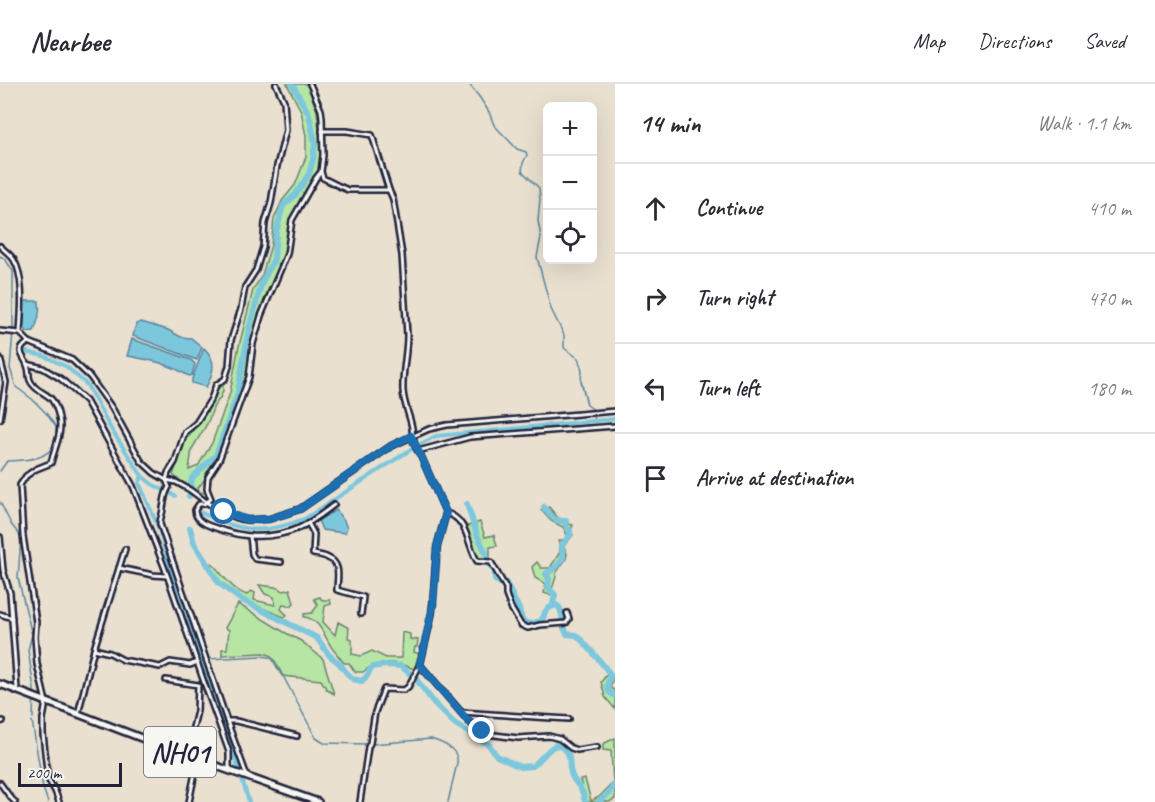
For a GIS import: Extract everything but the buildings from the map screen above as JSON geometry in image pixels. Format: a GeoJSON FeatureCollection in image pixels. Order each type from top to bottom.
{"type":"FeatureCollection","features":[{"type":"Feature","properties":{"kind":"highway","name":"NH01"},"geometry":{"type":"LineString","coordinates":[[0,684],[191,757],[318,802]]}},
{"type":"Feature","properties":{"kind":"street"},"geometry":{"type":"LineString","coordinates":[[247,777],[226,721],[160,524],[160,518],[164,509],[165,494],[169,487],[166,480],[168,473],[175,462],[185,432],[196,423],[211,399],[216,385],[225,379],[229,366],[231,340],[245,287],[256,270],[263,247],[265,223],[286,130],[284,101],[276,84]]}},
{"type":"Feature","properties":{"kind":"street"},"geometry":{"type":"LineString","coordinates":[[309,84],[321,110],[323,155],[321,172],[323,178],[348,190],[389,190]]}},
{"type":"Feature","properties":{"kind":"street"},"geometry":{"type":"LineString","coordinates":[[322,131],[347,131],[372,135],[393,199],[402,255],[407,343],[402,374],[404,403],[412,427],[412,438],[446,513],[437,547],[433,606],[419,665],[410,684],[404,690],[384,689],[375,712],[360,802]]}},
{"type":"Feature","properties":{"kind":"street"},"geometry":{"type":"LineString","coordinates":[[321,172],[292,220],[287,254],[261,316],[253,344],[249,377],[219,460],[208,477],[207,489],[211,500],[199,504],[195,515],[201,522],[220,530],[250,536],[268,536],[308,523],[334,505]]}},
{"type":"Feature","properties":{"kind":"street"},"geometry":{"type":"LineString","coordinates":[[0,246],[14,259],[19,276],[20,333]]}},
{"type":"Feature","properties":{"kind":"street"},"geometry":{"type":"LineString","coordinates":[[0,331],[20,333],[29,342],[72,360],[90,378],[112,408],[141,461],[154,473],[190,490],[216,509],[248,520],[269,519],[300,509],[391,446],[429,429],[447,425],[615,411]]}},
{"type":"Feature","properties":{"kind":"street"},"geometry":{"type":"LineString","coordinates":[[29,342],[21,350],[27,364],[28,378],[34,387],[52,400],[60,420],[60,433],[51,463],[26,476],[20,485],[23,536],[36,622],[37,663],[44,701],[43,735],[48,779],[59,802]]}},
{"type":"Feature","properties":{"kind":"street"},"geometry":{"type":"LineString","coordinates":[[0,358],[6,382],[0,419]]}},
{"type":"Feature","properties":{"kind":"street"},"geometry":{"type":"LineString","coordinates":[[27,364],[43,368],[61,379],[86,401],[133,486],[168,576],[229,752],[230,767],[234,772]]}},
{"type":"Feature","properties":{"kind":"street"},"geometry":{"type":"LineString","coordinates":[[417,449],[470,437],[615,426]]}},
{"type":"Feature","properties":{"kind":"street"},"geometry":{"type":"LineString","coordinates":[[446,513],[455,516],[464,527],[476,560],[488,561],[498,573],[506,588],[511,608],[521,625],[528,628],[562,623],[568,621],[567,613]]}},
{"type":"Feature","properties":{"kind":"street"},"geometry":{"type":"LineString","coordinates":[[308,523],[314,534],[313,554],[327,557],[338,567],[337,590],[363,597],[361,614]]}},
{"type":"Feature","properties":{"kind":"street"},"geometry":{"type":"LineString","coordinates":[[250,536],[252,554],[255,559],[281,562]]}},
{"type":"Feature","properties":{"kind":"street"},"geometry":{"type":"LineString","coordinates":[[0,537],[3,570],[10,593],[20,692]]}},
{"type":"Feature","properties":{"kind":"street"},"geometry":{"type":"LineString","coordinates":[[78,714],[94,649],[125,549]]}},
{"type":"Feature","properties":{"kind":"street"},"geometry":{"type":"LineString","coordinates":[[119,568],[168,576]]}},
{"type":"Feature","properties":{"kind":"street"},"geometry":{"type":"LineString","coordinates":[[0,614],[12,618]]}},
{"type":"Feature","properties":{"kind":"street"},"geometry":{"type":"LineString","coordinates":[[94,649],[110,652],[123,660],[160,667],[170,662],[190,664],[197,662]]}},
{"type":"Feature","properties":{"kind":"street"},"geometry":{"type":"LineString","coordinates":[[419,665],[469,722],[487,734],[518,738],[549,735],[573,750],[597,747]]}},
{"type":"Feature","properties":{"kind":"street"},"geometry":{"type":"LineString","coordinates":[[166,680],[198,686],[197,711],[190,740],[191,757],[196,768],[189,802]]}},
{"type":"Feature","properties":{"kind":"street"},"geometry":{"type":"LineString","coordinates":[[462,712],[569,719]]}},
{"type":"Feature","properties":{"kind":"street"},"geometry":{"type":"LineString","coordinates":[[226,721],[236,721],[297,736]]}},
{"type":"Feature","properties":{"kind":"street"},"geometry":{"type":"LineString","coordinates":[[0,783],[10,800],[15,802]]}},
{"type":"Feature","properties":{"kind":"green space"},"geometry":{"type":"Polygon","coordinates":[[[287,84],[307,84],[317,111],[321,148],[320,167],[289,226],[285,254],[268,290],[258,319],[244,386],[223,440],[205,479],[198,488],[209,498],[206,501],[173,475],[186,439],[204,416],[218,388],[223,385],[220,398],[192,449],[189,470],[198,466],[212,443],[230,393],[253,290],[262,275],[271,245],[274,219],[282,201],[295,185],[306,157],[306,136],[301,111],[287,84]]]}},
{"type":"Feature","properties":{"kind":"green space"},"geometry":{"type":"Polygon","coordinates":[[[549,507],[562,521],[573,525],[571,530],[573,535],[564,546],[566,559],[556,573],[550,595],[544,593],[546,584],[535,578],[532,567],[537,562],[541,568],[550,568],[560,552],[559,541],[565,539],[567,535],[563,527],[551,521],[541,510],[549,507]]]}},
{"type":"Feature","properties":{"kind":"green space"},"geometry":{"type":"Polygon","coordinates":[[[480,522],[485,537],[494,535],[497,546],[490,547],[490,558],[478,559],[465,527],[480,522]]]}},
{"type":"Feature","properties":{"kind":"green space"},"geometry":{"type":"Polygon","coordinates":[[[212,563],[242,593],[247,595],[251,591],[255,593],[254,600],[275,605],[274,597],[265,594],[259,585],[284,591],[290,589],[294,603],[291,606],[283,604],[281,609],[287,615],[284,617],[227,592],[210,567],[212,563]]]}},
{"type":"Feature","properties":{"kind":"green space"},"geometry":{"type":"Polygon","coordinates":[[[320,597],[322,600],[330,600],[331,604],[325,606],[323,622],[335,635],[338,622],[349,628],[348,638],[352,639],[352,654],[361,656],[372,651],[386,658],[401,658],[402,632],[410,634],[410,639],[418,640],[414,652],[419,654],[414,669],[401,664],[381,663],[363,672],[355,672],[349,663],[344,663],[332,648],[318,625],[304,617],[304,614],[312,613],[318,605],[314,599],[320,597]]]}},
{"type":"Feature","properties":{"kind":"green space"},"geometry":{"type":"Polygon","coordinates":[[[238,604],[301,641],[323,659],[334,694],[327,690],[321,680],[282,676],[270,655],[263,653],[222,655],[222,649],[227,649],[229,630],[225,628],[238,604]]]}},
{"type":"Feature","properties":{"kind":"green space"},"geometry":{"type":"Polygon","coordinates":[[[608,673],[614,676],[610,687],[615,691],[615,709],[605,697],[601,682],[608,673]]]}},
{"type":"Feature","properties":{"kind":"green space"},"geometry":{"type":"Polygon","coordinates":[[[615,738],[615,799],[609,802],[586,802],[580,780],[585,779],[591,801],[599,797],[613,783],[611,751],[603,750],[603,744],[615,738]]]}},
{"type":"Feature","properties":{"kind":"water"},"geometry":{"type":"Polygon","coordinates":[[[24,301],[39,301],[39,316],[34,331],[27,332],[23,326],[24,301]]]}},
{"type":"Feature","properties":{"kind":"water"},"geometry":{"type":"Polygon","coordinates":[[[141,322],[168,330],[181,337],[191,338],[202,347],[197,360],[133,336],[136,324],[141,322]]]}},
{"type":"Feature","properties":{"kind":"water"},"geometry":{"type":"Polygon","coordinates":[[[132,339],[191,360],[195,364],[192,375],[187,375],[159,362],[127,356],[132,339]]]}},
{"type":"Feature","properties":{"kind":"water"},"geometry":{"type":"Polygon","coordinates":[[[204,348],[211,357],[213,367],[206,387],[192,383],[204,348]]]}},
{"type":"Feature","properties":{"kind":"water"},"geometry":{"type":"Polygon","coordinates":[[[336,510],[347,528],[345,533],[322,530],[318,520],[336,510]]]}},
{"type":"Feature","properties":{"kind":"waterway"},"geometry":{"type":"LineString","coordinates":[[189,496],[192,478],[216,455],[237,396],[249,329],[262,282],[274,259],[276,232],[283,206],[296,194],[309,174],[313,160],[315,143],[309,114],[292,84]]}},
{"type":"Feature","properties":{"kind":"waterway"},"geometry":{"type":"LineString","coordinates":[[469,84],[489,112],[494,125],[517,149],[526,152],[522,171],[539,188],[538,221],[541,237],[537,257],[551,309],[564,335],[564,348],[578,358],[587,405],[594,410]]}},
{"type":"Feature","properties":{"kind":"waterway"},"geometry":{"type":"LineString","coordinates":[[0,256],[5,259],[13,271],[13,332],[10,368],[16,387],[32,399],[56,427],[55,442],[47,453],[35,458],[7,461],[0,471]]}},
{"type":"Feature","properties":{"kind":"waterway"},"geometry":{"type":"LineString","coordinates":[[26,352],[44,356],[67,367],[87,385],[111,429],[142,476],[175,496]]}},
{"type":"Feature","properties":{"kind":"waterway"},"geometry":{"type":"LineString","coordinates":[[594,416],[595,421]]}},
{"type":"Feature","properties":{"kind":"waterway"},"geometry":{"type":"LineString","coordinates":[[197,511],[239,527],[276,528],[306,518],[413,448],[436,436],[615,419]]}},
{"type":"Feature","properties":{"kind":"waterway"},"geometry":{"type":"LineString","coordinates":[[140,485],[142,476]]}},
{"type":"Feature","properties":{"kind":"waterway"},"geometry":{"type":"LineString","coordinates":[[141,487],[159,529],[179,599],[239,770]]}},
{"type":"Feature","properties":{"kind":"waterway"},"geometry":{"type":"LineString","coordinates":[[0,502],[11,524],[21,537],[18,578],[32,635],[28,650],[34,689],[33,718]]}},
{"type":"Feature","properties":{"kind":"waterway"},"geometry":{"type":"LineString","coordinates":[[467,504],[488,563],[495,571],[495,580],[501,583]]}},
{"type":"Feature","properties":{"kind":"waterway"},"geometry":{"type":"LineString","coordinates":[[544,507],[554,518],[566,521],[566,526],[570,531],[570,535],[562,545],[563,558],[546,574],[549,579],[548,587],[555,595],[554,605]]}},
{"type":"Feature","properties":{"kind":"waterway"},"geometry":{"type":"LineString","coordinates":[[190,528],[194,543],[219,583],[240,599],[317,638],[329,655],[353,679],[362,681],[373,667],[401,666],[416,679],[434,703],[454,723],[489,745],[497,756],[520,767],[533,766],[556,745],[562,748],[568,754],[570,771],[582,791],[585,802]]}},
{"type":"Feature","properties":{"kind":"waterway"},"geometry":{"type":"LineString","coordinates":[[504,583],[519,609],[522,620],[526,623],[540,621],[549,608],[556,605],[559,607],[567,634],[579,637],[605,667],[611,676],[607,685],[608,690],[615,696]]}},
{"type":"Feature","properties":{"kind":"waterway"},"geometry":{"type":"LineString","coordinates":[[208,659],[261,656],[274,659],[316,738],[324,743],[367,744]]}},
{"type":"Feature","properties":{"kind":"waterway"},"geometry":{"type":"LineString","coordinates":[[32,721],[43,788],[48,802]]}},
{"type":"Feature","properties":{"kind":"waterway"},"geometry":{"type":"LineString","coordinates":[[372,744],[431,739],[453,750],[457,763],[448,802]]}},
{"type":"Feature","properties":{"kind":"waterway"},"geometry":{"type":"LineString","coordinates":[[242,779],[249,802]]}},
{"type":"Feature","properties":{"kind":"waterway"},"geometry":{"type":"LineString","coordinates":[[599,802],[615,784]]}},
{"type":"Feature","properties":{"kind":"route"},"geometry":{"type":"LineString","coordinates":[[224,512],[248,520],[269,519],[300,509],[391,446],[411,436],[446,513],[437,547],[432,613],[420,665],[469,722],[482,731]]}}]}
